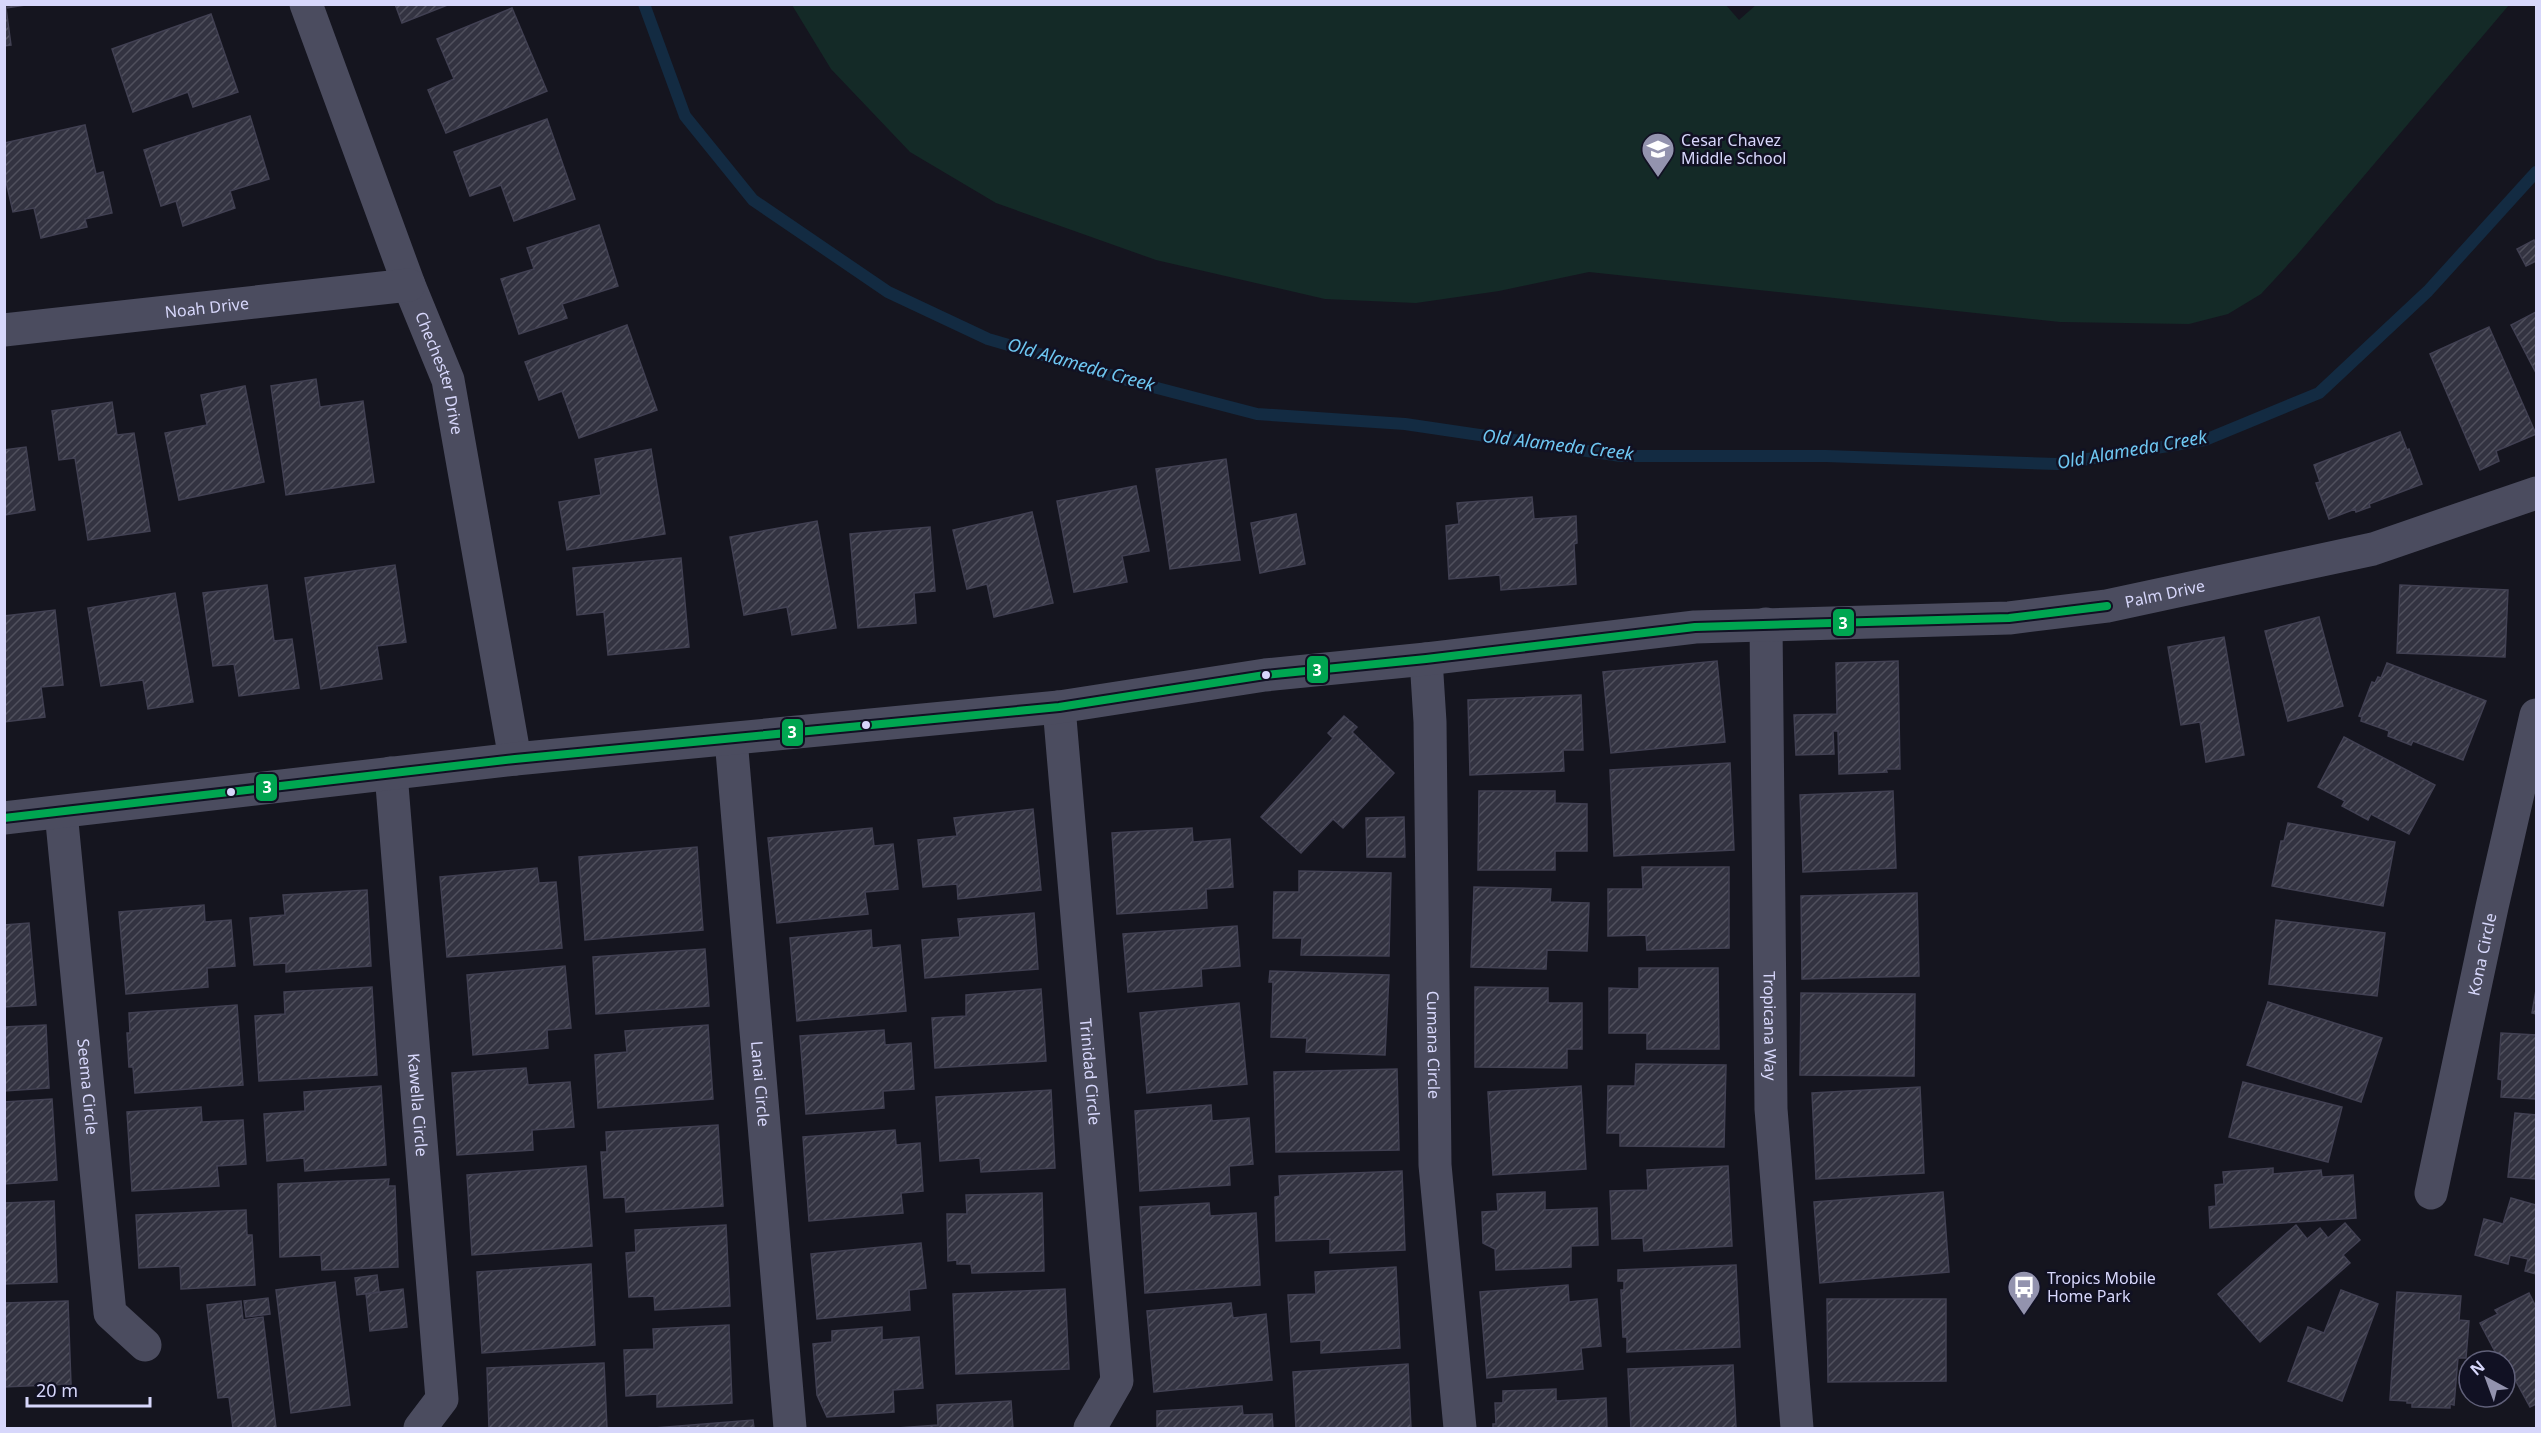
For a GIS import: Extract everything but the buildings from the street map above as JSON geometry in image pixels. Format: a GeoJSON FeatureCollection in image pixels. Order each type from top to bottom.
{"type":"FeatureCollection","features":[{"type":"Feature","properties":{"kind":"street","name":"Chechester Drive"},"geometry":{"type":"LineString","coordinates":[[306,4],[409,285],[448,380],[516,759]]}},
{"type":"Feature","properties":{"kind":"street","name":"Noah Drive"},"geometry":{"type":"LineString","coordinates":[[4,330],[409,285]]}},
{"type":"Feature","properties":{"kind":"street","name":"Palm Drive"},"geometry":{"type":"LineString","coordinates":[[4,818],[516,759],[1059,707],[1214,682],[1695,627],[2009,618],[2107,606],[2373,549],[2534,500]]}},
{"type":"Feature","properties":{"kind":"street","name":"Tropicana Way"},"geometry":{"type":"LineString","coordinates":[[1766,624],[1771,1109],[1797,1428]]}},
{"type":"Feature","properties":{"kind":"street","name":"Cumana Circle"},"geometry":{"type":"LineString","coordinates":[[1426,659],[1430,722],[1434,1165],[1460,1428]]}},
{"type":"Feature","properties":{"kind":"street","name":"Trinidad Circle"},"geometry":{"type":"LineString","coordinates":[[1059,707],[1116,1381],[1090,1428]]}},
{"type":"Feature","properties":{"kind":"street","name":"Kona Circle"},"geometry":{"type":"LineString","coordinates":[[2431,1193],[2536,715]]}},
{"type":"Feature","properties":{"kind":"street","name":"Lanai Circle"},"geometry":{"type":"LineString","coordinates":[[731,738],[790,1428]]}},
{"type":"Feature","properties":{"kind":"street","name":"Kawella Circle"},"geometry":{"type":"LineString","coordinates":[[391,773],[442,1399],[420,1428]]}},
{"type":"Feature","properties":{"kind":"street","name":"Seema Circle"},"geometry":{"type":"LineString","coordinates":[[60,812],[110,1313],[145,1345]]}},
{"type":"Feature","properties":{"kind":"green space","name":"Cesar Chavez Middle School"},"geometry":{"type":"Polygon","coordinates":[[[1725,4],[1739,20],[1757,4],[2509,5],[2296,256],[2261,294],[2228,314],[2189,324],[2060,322],[1589,272],[1499,291],[1416,303],[1325,299],[1156,260],[996,203],[910,152],[831,69],[792,5],[1725,4]]]}},
{"type":"Feature","properties":{"kind":"waterway","name":"Old Alameda Creek"},"geometry":{"type":"LineString","coordinates":[[644,4],[685,116],[753,200],[888,292],[988,339],[1134,382],[1257,414],[1405,424],[1621,456],[1826,456],[2057,464],[2205,440],[2319,393],[2428,291],[2536,172]]}},
{"type":"Feature","properties":{"kind":"transit line","name":"3"},"geometry":{"type":"LineString","coordinates":[[4,818],[515,759],[1059,707],[1265,675],[1426,659],[1695,627],[2009,618],[2107,606]]}},
{"type":"Feature","properties":{"kind":"place","name":"Cesar Chavez Middle School"},"geometry":{"type":"Point","coordinates":[1658,178]}},
{"type":"Feature","properties":{"kind":"place","name":"Tropics Mobile Home Park"},"geometry":{"type":"Point","coordinates":[2024,1316]}}]}
